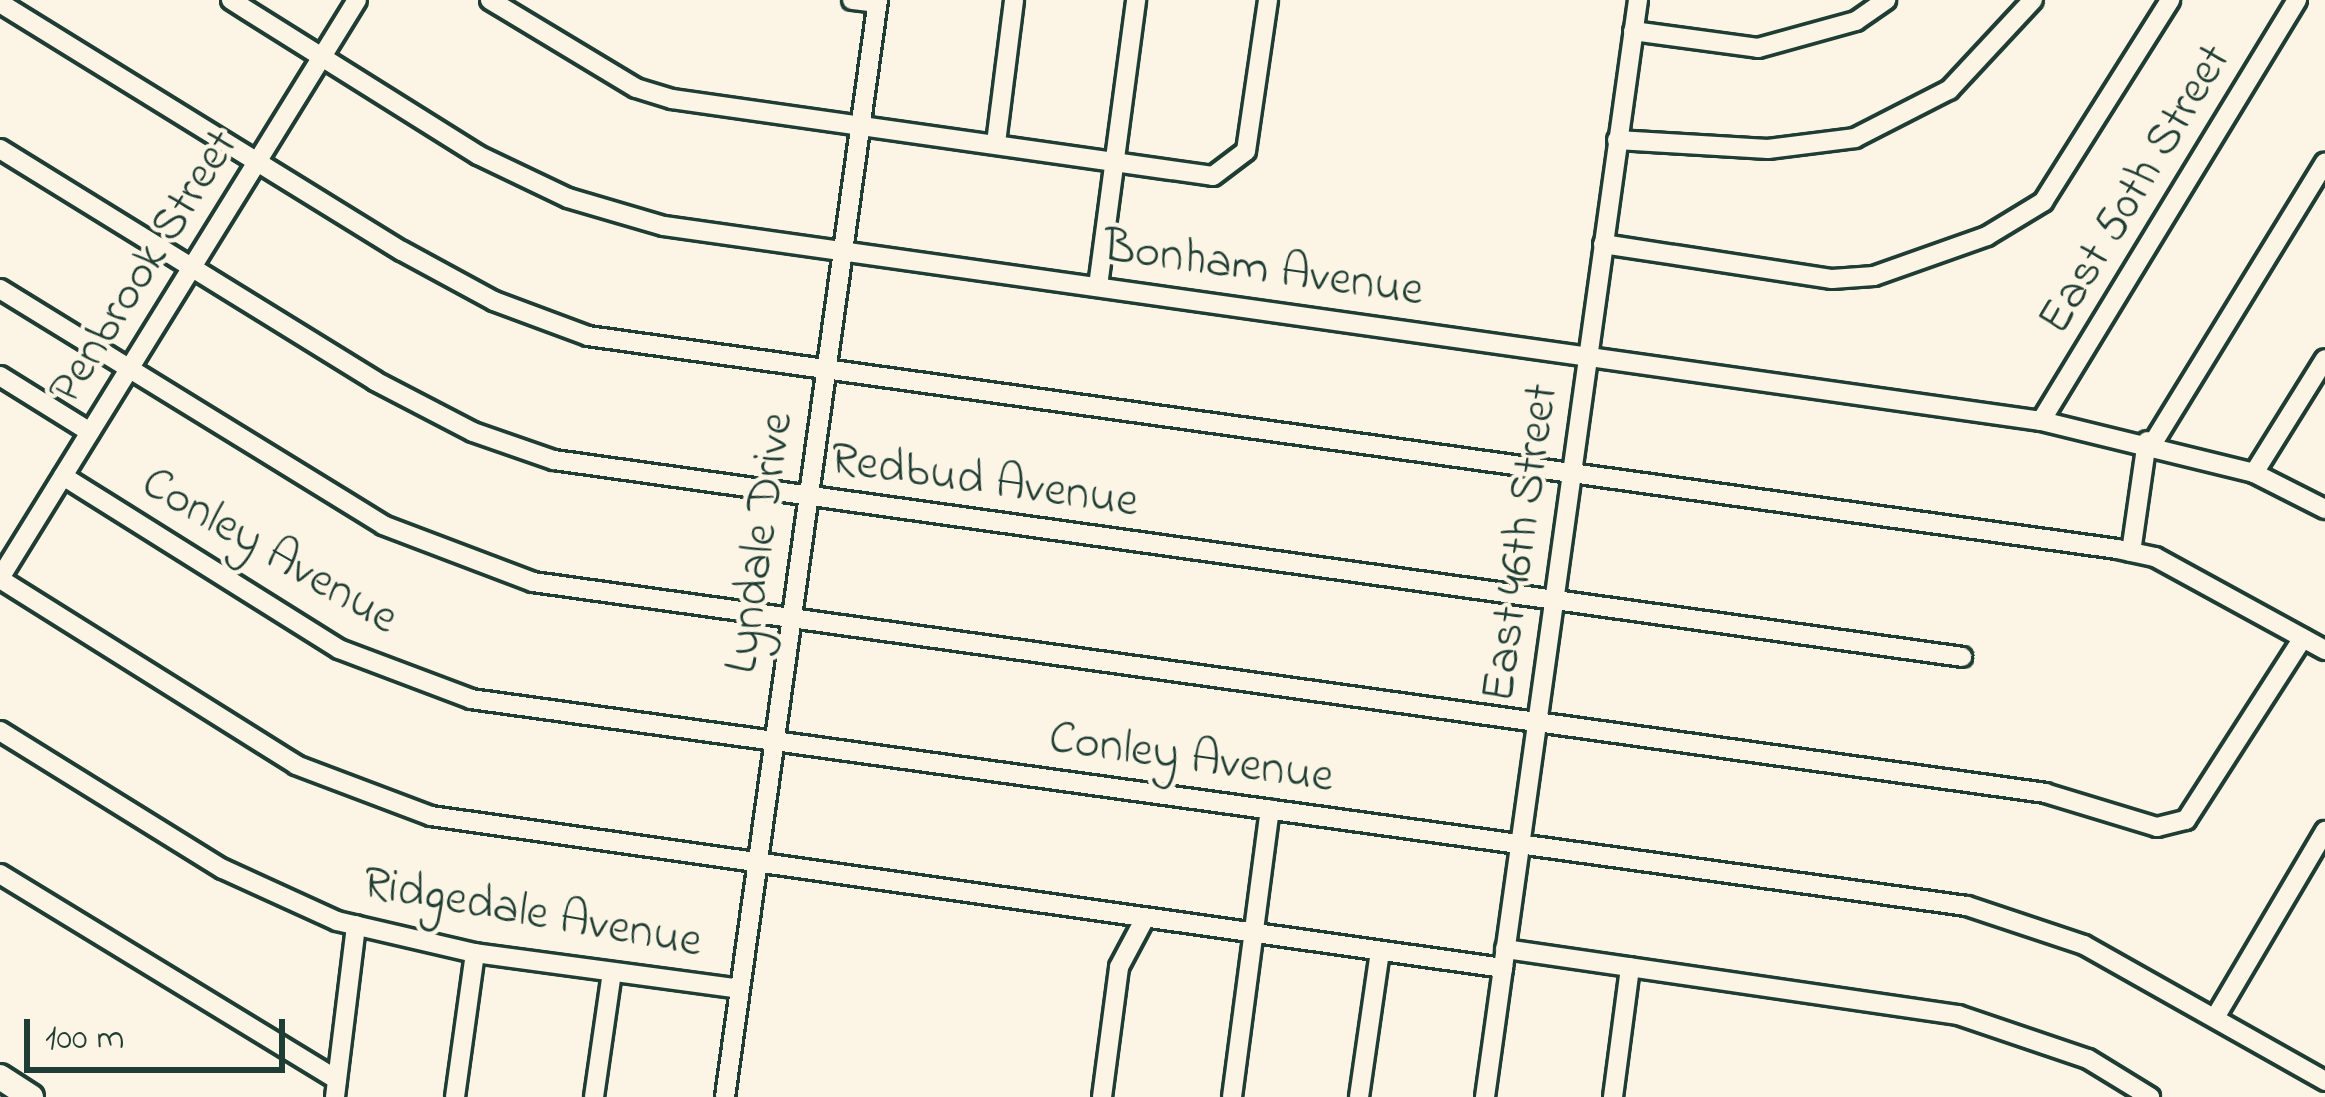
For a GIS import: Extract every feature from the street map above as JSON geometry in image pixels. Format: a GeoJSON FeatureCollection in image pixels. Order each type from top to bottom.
{"type":"FeatureCollection","features":[{"type":"Feature","properties":{"kind":"main road"},"geometry":{"type":"LineString","coordinates":[[0,1077],[31,1097]]}},
{"type":"Feature","properties":{"kind":"street","name":"Bonham Avenue"},"geometry":{"type":"LineString","coordinates":[[231,0],[478,155],[568,198],[664,226],[2041,421],[2150,442],[2254,473],[2325,509]]}},
{"type":"Feature","properties":{"kind":"street","name":"Penbrook Street"},"geometry":{"type":"LineString","coordinates":[[0,579],[357,0]]}},
{"type":"Feature","properties":{"kind":"street"},"geometry":{"type":"LineString","coordinates":[[490,0],[636,88],[1213,176],[1234,167],[1251,134],[1268,0]]}},
{"type":"Feature","properties":{"kind":"street"},"geometry":{"type":"LineString","coordinates":[[852,0],[878,2]]}},
{"type":"Feature","properties":{"kind":"street"},"geometry":{"type":"LineString","coordinates":[[996,143],[1014,0]]}},
{"type":"Feature","properties":{"kind":"street"},"geometry":{"type":"LineString","coordinates":[[1098,286],[1136,0]]}},
{"type":"Feature","properties":{"kind":"street","name":"East 46th Street"},"geometry":{"type":"LineString","coordinates":[[1485,1097],[1638,0]]}},
{"type":"Feature","properties":{"kind":"street"},"geometry":{"type":"LineString","coordinates":[[1633,31],[1758,48],[1856,21],[1886,0]]}},
{"type":"Feature","properties":{"kind":"street"},"geometry":{"type":"LineString","coordinates":[[1617,140],[1768,148],[1856,138],[1949,90],[2033,0]]}},
{"type":"Feature","properties":{"kind":"street"},"geometry":{"type":"LineString","coordinates":[[1603,244],[1832,279],[1874,276],[1987,236],[2043,202],[2170,0]]}},
{"type":"Feature","properties":{"kind":"street","name":"East 50th Street"},"geometry":{"type":"LineString","coordinates":[[2041,421],[2297,0]]}},
{"type":"Feature","properties":{"kind":"street","name":"Lyndale Drive"},"geometry":{"type":"LineString","coordinates":[[725,1097],[878,2]]}},
{"type":"Feature","properties":{"kind":"street"},"geometry":{"type":"LineString","coordinates":[[0,3],[421,261],[549,323],[627,345],[2131,551],[2325,650]]}},
{"type":"Feature","properties":{"kind":"street","name":"Redbud Avenue"},"geometry":{"type":"LineString","coordinates":[[0,149],[191,268],[473,432],[554,460],[1963,657]]}},
{"type":"Feature","properties":{"kind":"street"},"geometry":{"type":"LineString","coordinates":[[2131,551],[2150,442],[2325,162]]}},
{"type":"Feature","properties":{"kind":"street"},"geometry":{"type":"LineString","coordinates":[[0,289],[383,525],[469,561],[533,581],[2045,794],[2176,827],[2302,638]]}},
{"type":"Feature","properties":{"kind":"street"},"geometry":{"type":"LineString","coordinates":[[2254,473],[2325,359]]}},
{"type":"Feature","properties":{"kind":"street"},"geometry":{"type":"LineString","coordinates":[[0,376],[90,432]]}},
{"type":"Feature","properties":{"kind":"street","name":"Conley Avenue"},"geometry":{"type":"LineString","coordinates":[[63,476],[339,649],[471,699],[1967,907],[2084,946],[2325,1081]]}},
{"type":"Feature","properties":{"kind":"street"},"geometry":{"type":"LineString","coordinates":[[0,579],[255,742],[351,790],[460,824],[1253,936],[1380,952],[1630,967],[1958,1015],[2088,1059],[2150,1097]]}},
{"type":"Feature","properties":{"kind":"street","name":"Ridgedale Avenue"},"geometry":{"type":"LineString","coordinates":[[0,731],[223,869],[356,925],[475,953],[740,989]]}},
{"type":"Feature","properties":{"kind":"street"},"geometry":{"type":"LineString","coordinates":[[1232,1097],[1270,810]]}},
{"type":"Feature","properties":{"kind":"street"},"geometry":{"type":"LineString","coordinates":[[2216,1016],[2325,831]]}},
{"type":"Feature","properties":{"kind":"street"},"geometry":{"type":"LineString","coordinates":[[0,874],[336,1088],[356,925]]}},
{"type":"Feature","properties":{"kind":"street"},"geometry":{"type":"LineString","coordinates":[[1102,1097],[1119,967],[1144,920]]}},
{"type":"Feature","properties":{"kind":"street"},"geometry":{"type":"LineString","coordinates":[[1359,1097],[1380,952]]}},
{"type":"Feature","properties":{"kind":"street"},"geometry":{"type":"LineString","coordinates":[[455,1097],[475,953]]}},
{"type":"Feature","properties":{"kind":"street"},"geometry":{"type":"LineString","coordinates":[[1613,1097],[1630,967]]}},
{"type":"Feature","properties":{"kind":"street"},"geometry":{"type":"LineString","coordinates":[[594,1097],[612,971]]}}]}
